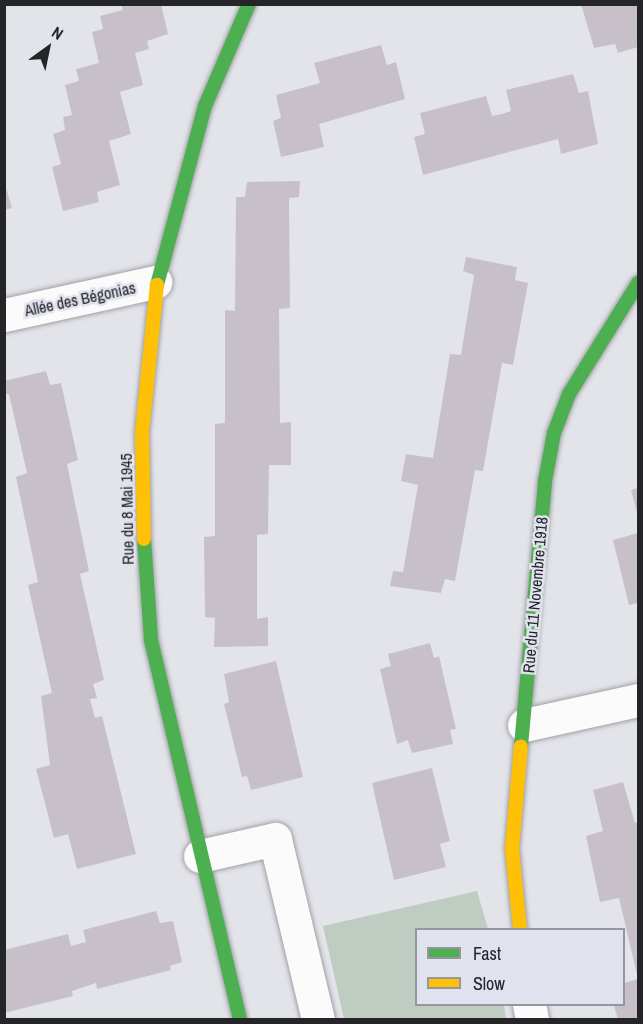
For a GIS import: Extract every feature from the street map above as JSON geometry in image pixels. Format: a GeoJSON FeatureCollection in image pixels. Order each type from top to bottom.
{"type":"FeatureCollection","features":[{"type":"Feature","properties":{"kind":"street","name":"Rue du 8 Mai 1945"},"geometry":{"type":"LineString","coordinates":[[240,1020],[151,640],[144,571],[142,432],[156,282],[205,106],[249,4]]}},
{"type":"Feature","properties":{"kind":"street","name":"Allée des Bégonias"},"geometry":{"type":"LineString","coordinates":[[4,315],[156,282]]}},
{"type":"Feature","properties":{"kind":"street","name":"Rue du 11 Novembre 1918"},"geometry":{"type":"LineString","coordinates":[[520,928],[512,849],[545,481],[554,433],[588,357],[639,283]]}},
{"type":"Feature","properties":{"kind":"street"},"geometry":{"type":"LineString","coordinates":[[524,725],[639,700]]}},
{"type":"Feature","properties":{"kind":"street"},"geometry":{"type":"LineString","coordinates":[[200,856],[275,839],[318,1020]]}},
{"type":"Feature","properties":{"kind":"shaded area"},"geometry":{"type":"Polygon","coordinates":[[[477,891],[488,928],[415,928],[415,1006],[504,1006],[506,1019],[344,1019],[323,926],[477,891]]]}},
{"type":"Feature","properties":{"kind":"building"},"geometry":{"type":"Polygon","coordinates":[[[121,4],[161,4],[168,34],[147,41],[149,49],[135,53],[143,85],[120,92],[131,134],[109,141],[120,185],[97,192],[99,202],[63,211],[52,167],[61,164],[53,134],[65,130],[63,117],[72,115],[65,85],[79,81],[76,69],[99,63],[92,32],[103,29],[100,16],[123,10],[121,4]]]}},
{"type":"Feature","properties":{"kind":"building"},"geometry":{"type":"Polygon","coordinates":[[[581,4],[638,4],[638,47],[618,53],[615,44],[594,48],[581,4]]]}},
{"type":"Feature","properties":{"kind":"building"},"geometry":{"type":"Polygon","coordinates":[[[381,45],[387,65],[396,62],[405,99],[319,124],[324,147],[281,157],[273,121],[281,118],[276,95],[320,83],[314,63],[381,45]]]}},
{"type":"Feature","properties":{"kind":"building"},"geometry":{"type":"Polygon","coordinates":[[[573,74],[579,93],[588,91],[598,144],[561,154],[558,139],[423,175],[414,137],[425,134],[420,113],[486,96],[492,116],[502,114],[511,111],[506,90],[573,74]]]}},
{"type":"Feature","properties":{"kind":"building"},"geometry":{"type":"Polygon","coordinates":[[[4,181],[12,208],[4,210],[4,181]]]}},
{"type":"Feature","properties":{"kind":"building"},"geometry":{"type":"Polygon","coordinates":[[[300,181],[299,197],[289,198],[290,308],[279,309],[280,423],[291,422],[291,465],[269,465],[268,534],[257,535],[257,619],[268,617],[268,646],[214,647],[215,618],[205,617],[204,537],[215,536],[215,424],[225,423],[225,310],[235,311],[236,197],[245,197],[247,182],[300,181]]]}},
{"type":"Feature","properties":{"kind":"building"},"geometry":{"type":"Polygon","coordinates":[[[466,257],[517,267],[515,280],[528,283],[513,365],[502,363],[483,471],[475,470],[455,581],[445,579],[441,593],[390,586],[393,571],[403,572],[418,485],[401,481],[406,454],[433,458],[450,354],[461,355],[474,275],[463,271],[466,257]]]}},
{"type":"Feature","properties":{"kind":"building"},"geometry":{"type":"Polygon","coordinates":[[[46,371],[50,385],[61,383],[78,460],[67,464],[89,571],[80,574],[104,680],[93,684],[97,698],[90,699],[95,718],[102,716],[136,854],[77,869],[68,834],[54,838],[36,769],[50,765],[41,696],[52,693],[28,585],[38,582],[16,477],[27,473],[9,394],[4,394],[4,381],[46,371]]]}},
{"type":"Feature","properties":{"kind":"building"},"geometry":{"type":"Polygon","coordinates":[[[638,488],[638,516],[631,490],[638,488]]]}},
{"type":"Feature","properties":{"kind":"building"},"geometry":{"type":"Polygon","coordinates":[[[638,533],[638,603],[629,605],[613,540],[638,533]]]}},
{"type":"Feature","properties":{"kind":"building"},"geometry":{"type":"Polygon","coordinates":[[[430,643],[434,658],[439,656],[456,729],[450,730],[453,744],[412,753],[408,740],[397,744],[380,669],[391,666],[388,654],[430,643]]]}},
{"type":"Feature","properties":{"kind":"building"},"geometry":{"type":"Polygon","coordinates":[[[276,661],[303,777],[251,790],[247,776],[242,777],[224,704],[229,702],[224,674],[276,661]]]}},
{"type":"Feature","properties":{"kind":"building"},"geometry":{"type":"Polygon","coordinates":[[[432,768],[450,841],[440,844],[446,867],[394,880],[372,783],[432,768]]]}},
{"type":"Feature","properties":{"kind":"building"},"geometry":{"type":"Polygon","coordinates":[[[623,782],[635,823],[638,822],[638,979],[619,898],[600,902],[586,836],[603,831],[593,790],[623,782]]]}},
{"type":"Feature","properties":{"kind":"building"},"geometry":{"type":"Polygon","coordinates":[[[156,911],[160,923],[173,921],[182,962],[170,966],[171,970],[97,989],[96,983],[72,991],[73,996],[4,1013],[4,950],[68,934],[71,946],[86,942],[83,930],[156,911]]]}},
{"type":"Feature","properties":{"kind":"building"},"geometry":{"type":"Polygon","coordinates":[[[638,979],[638,1020],[618,1020],[614,1006],[625,1006],[625,983],[638,979]]]}},
{"type":"Feature","properties":{"kind":"traffic: fast"},"geometry":{"type":"LineString","coordinates":[[157,285],[205,106],[249,4]]}},
{"type":"Feature","properties":{"kind":"traffic: fast"},"geometry":{"type":"LineString","coordinates":[[521,746],[545,481],[554,433],[569,394],[638,283]]}},
{"type":"Feature","properties":{"kind":"traffic: fast"},"geometry":{"type":"LineString","coordinates":[[144,539],[151,640],[240,1020]]}},
{"type":"Feature","properties":{"kind":"traffic: slow"},"geometry":{"type":"LineString","coordinates":[[144,539],[142,432],[157,285]]}},
{"type":"Feature","properties":{"kind":"traffic: slow"},"geometry":{"type":"LineString","coordinates":[[520,928],[512,848],[521,746]]}}]}
